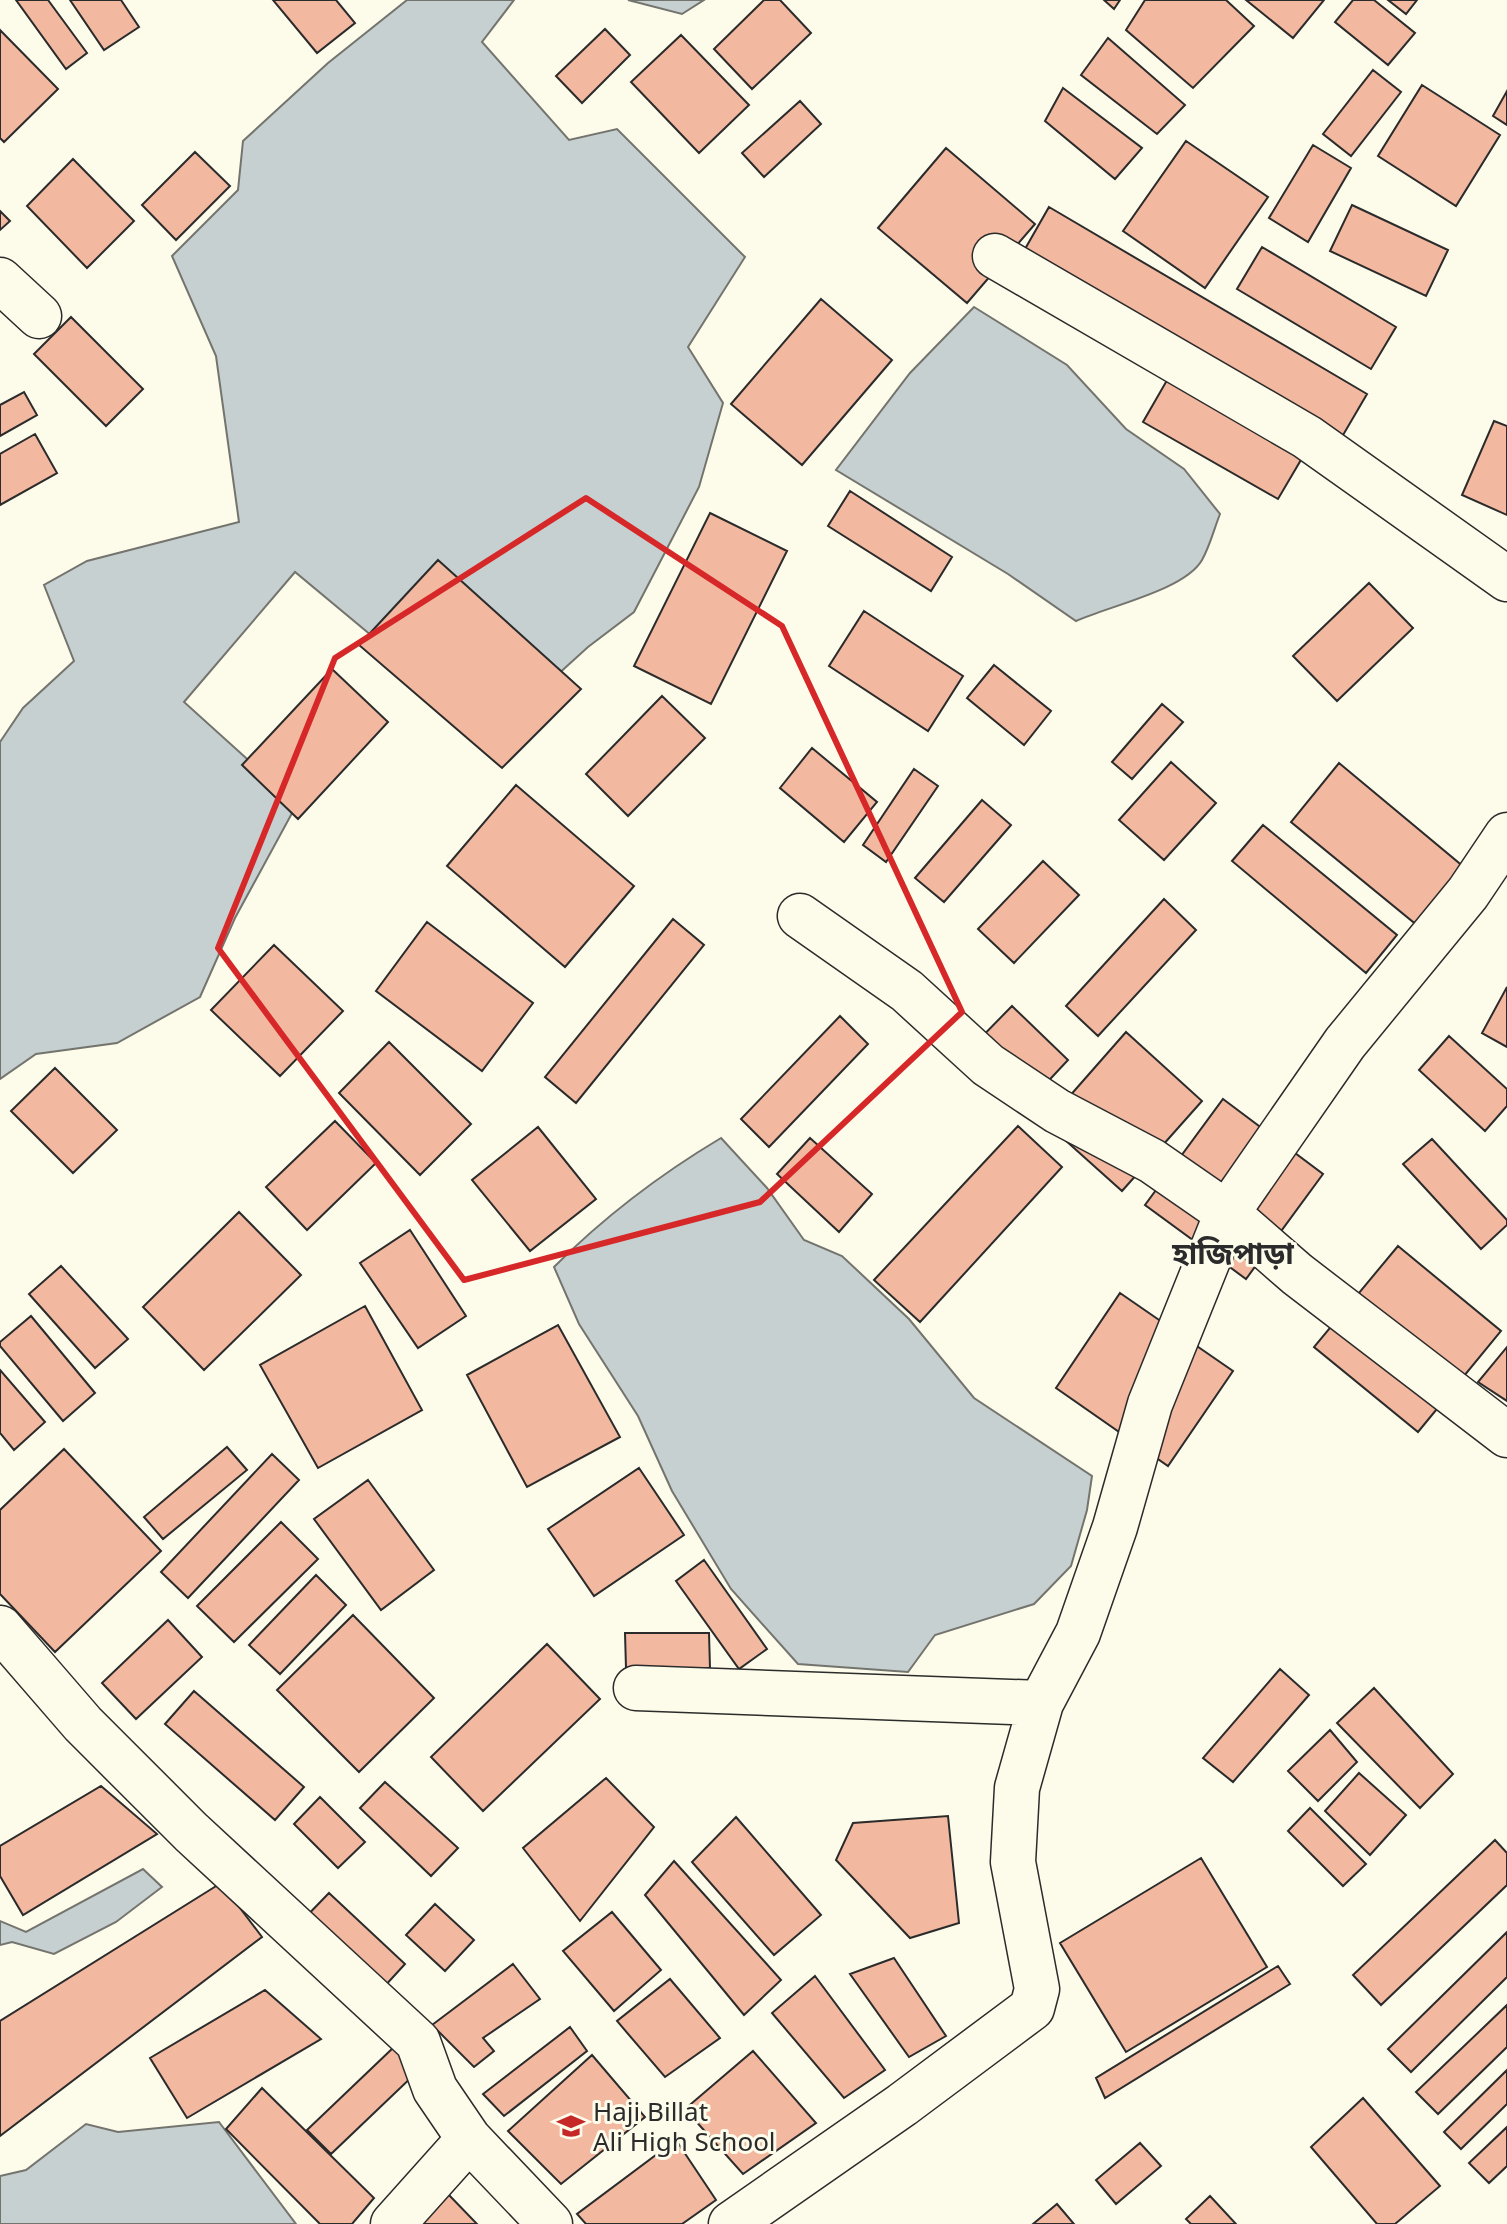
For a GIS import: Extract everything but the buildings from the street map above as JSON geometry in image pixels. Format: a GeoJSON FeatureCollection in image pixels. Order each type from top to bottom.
{"type":"FeatureCollection","features":[{"type":"Feature","properties":{"kind":"street"},"geometry":{"type":"LineString","coordinates":[[995,256],[1307,437],[1507,579]]}},
{"type":"Feature","properties":{"kind":"street"},"geometry":{"type":"LineString","coordinates":[[0,280],[39,316]]}},
{"type":"Feature","properties":{"kind":"street"},"geometry":{"type":"LineString","coordinates":[[731,2224],[902,2105],[1032,2008],[1037,1989],[1021,1924],[1013,1862],[1017,1788],[1041,1703],[1078,1633],[1115,1527],[1150,1404],[1227,1213],[1345,1043],[1468,893],[1507,835]]}},
{"type":"Feature","properties":{"kind":"street"},"geometry":{"type":"LineString","coordinates":[[800,916],[907,991],[988,1065],[1057,1111],[1152,1161],[1227,1213],[1320,1292],[1507,1435]]}},
{"type":"Feature","properties":{"kind":"street"},"geometry":{"type":"LineString","coordinates":[[0,1628],[83,1724],[191,1832],[418,2042],[435,2089],[469,2139],[550,2224]]}},
{"type":"Feature","properties":{"kind":"street"},"geometry":{"type":"LineString","coordinates":[[636,1688],[1041,1703]]}},
{"type":"Feature","properties":{"kind":"street"},"geometry":{"type":"LineString","coordinates":[[393,2224],[469,2139]]}},
{"type":"Feature","properties":{"kind":"highlighted area"},"geometry":{"type":"Polygon","coordinates":[[[586,498],[782,626],[962,1012],[760,1202],[464,1280],[218,948],[335,658],[586,498]]]}},
{"type":"Feature","properties":{"kind":"shaded area"},"geometry":{"type":"Polygon","coordinates":[[[407,0],[514,0],[482,42],[569,140],[617,129],[745,257],[688,347],[723,403],[699,487],[634,612],[588,647],[491,735],[295,572],[184,702],[297,804],[235,918],[200,997],[117,1043],[36,1054],[0,1079],[0,742],[23,708],[74,661],[44,585],[87,561],[239,522],[216,356],[172,256],[238,190],[243,141],[328,63],[407,0]]]}},
{"type":"Feature","properties":{"kind":"shaded area"},"geometry":{"type":"Polygon","coordinates":[[[628,0],[704,0],[682,14],[628,0]]]}},
{"type":"Feature","properties":{"kind":"shaded area"},"geometry":{"type":"Polygon","coordinates":[[[974,307],[1067,365],[1126,429],[1184,469],[1220,514],[1205,555],[1193,571],[1163,589],[1076,621],[1008,574],[836,470],[910,373],[974,307]]]}},
{"type":"Feature","properties":{"kind":"shaded area"},"geometry":{"type":"Polygon","coordinates":[[[721,1138],[767,1188],[804,1240],[842,1256],[909,1319],[974,1398],[1092,1476],[1087,1510],[1071,1566],[1034,1604],[935,1635],[908,1672],[798,1664],[731,1589],[672,1491],[638,1416],[579,1324],[554,1267],[633,1197],[721,1138]]]}},
{"type":"Feature","properties":{"kind":"shaded area"},"geometry":{"type":"Polygon","coordinates":[[[143,1869],[162,1887],[116,1922],[54,1954],[12,1942],[0,1945],[0,1921],[26,1932],[143,1869]]]}},
{"type":"Feature","properties":{"kind":"shaded area"},"geometry":{"type":"Polygon","coordinates":[[[219,2122],[296,2224],[0,2224],[0,2176],[26,2170],[86,2124],[118,2132],[219,2122]]]}},
{"type":"Feature","properties":{"kind":"place","name":"Haji Billat Ali High School"},"geometry":{"type":"Point","coordinates":[571,2126]}},
{"type":"Feature","properties":{"kind":"district","name":"হাজিপাড়া"},"geometry":{"type":"Point","coordinates":[1233,1252]}}]}
